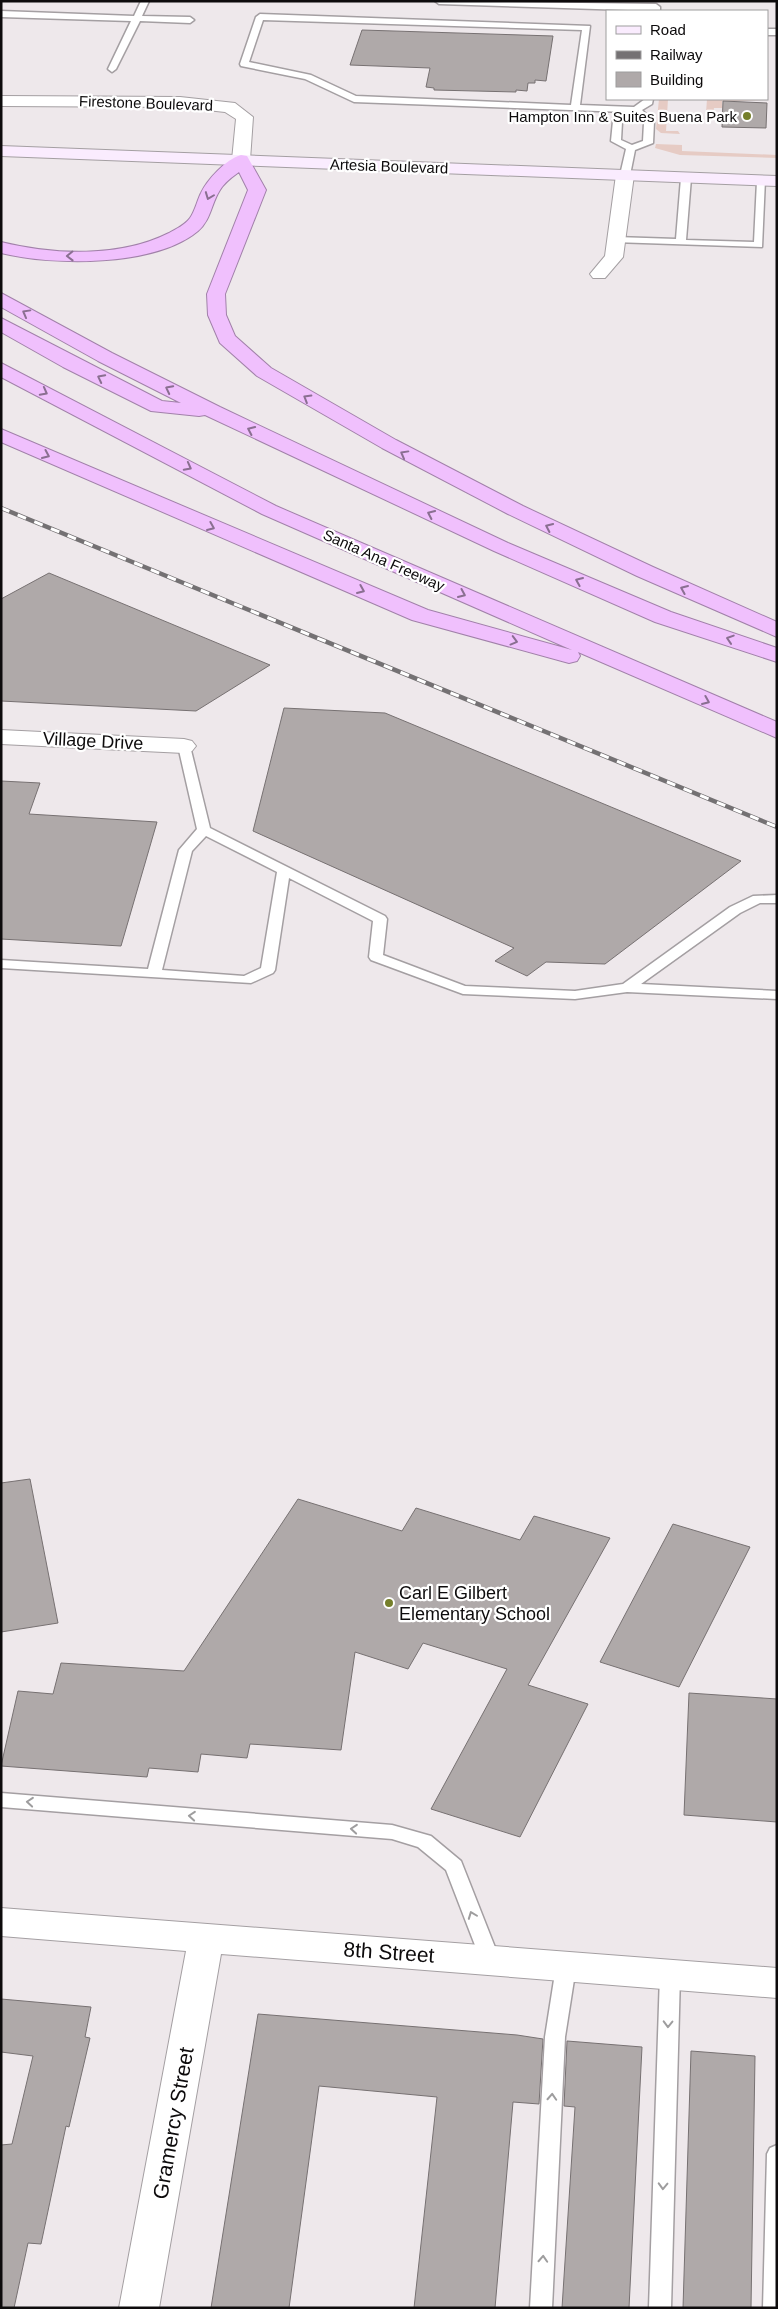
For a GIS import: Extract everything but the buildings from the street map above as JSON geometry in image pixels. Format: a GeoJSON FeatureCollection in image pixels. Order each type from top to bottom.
{"type":"FeatureCollection","features":[{"type":"Feature","properties":{"kind":"highway"},"geometry":{"type":"LineString","coordinates":[[1,247],[50,256],[75,256],[122,252],[164,241],[187,231],[202,215],[211,190],[240,160],[256,190],[216,294],[217,315],[221,327],[227,339],[241,353],[264,372],[298,393],[429,467],[638,569],[777,630]]}},
{"type":"Feature","properties":{"kind":"highway"},"geometry":{"type":"LineString","coordinates":[[1,299],[105,357],[213,412],[501,547],[663,617],[777,654]]}},
{"type":"Feature","properties":{"kind":"highway"},"geometry":{"type":"LineString","coordinates":[[1,324],[70,363],[158,407],[213,412]]}},
{"type":"Feature","properties":{"kind":"highway","name":"Santa Ana Freeway"},"geometry":{"type":"LineString","coordinates":[[1,369],[268,510],[777,731]]}},
{"type":"Feature","properties":{"kind":"highway"},"geometry":{"type":"LineString","coordinates":[[1,436],[420,616],[662,682]]}},
{"type":"Feature","properties":{"kind":"main road","name":"Artesia Boulevard"},"geometry":{"type":"LineString","coordinates":[[1,151],[769,181]]}},
{"type":"Feature","properties":{"kind":"street","name":"Firestone Boulevard"},"geometry":{"type":"LineString","coordinates":[[1,101],[180,102],[229,108],[244,117],[240,160]]}},
{"type":"Feature","properties":{"kind":"street"},"geometry":{"type":"LineString","coordinates":[[599,274],[614,257],[625,175]]}},
{"type":"Feature","properties":{"kind":"street","name":"Village Drive"},"geometry":{"type":"LineString","coordinates":[[1,737],[184,746]]}},
{"type":"Feature","properties":{"kind":"street","name":"8th Street"},"geometry":{"type":"LineString","coordinates":[[1,1922],[777,1983]]}},
{"type":"Feature","properties":{"kind":"street","name":"Gramercy Street"},"geometry":{"type":"LineString","coordinates":[[139,2308],[206,1938]]}},
{"type":"Feature","properties":{"kind":"lane"},"geometry":{"type":"LineString","coordinates":[[112,68],[145,1]]}},
{"type":"Feature","properties":{"kind":"lane"},"geometry":{"type":"LineString","coordinates":[[439,1],[656,7]]}},
{"type":"Feature","properties":{"kind":"lane"},"geometry":{"type":"LineString","coordinates":[[1,14],[190,20]]}},
{"type":"Feature","properties":{"kind":"lane"},"geometry":{"type":"LineString","coordinates":[[575,108],[587,28],[260,17],[244,64],[308,77],[354,99],[575,108],[637,110],[649,122],[648,143],[631,148],[616,140],[618,121],[637,110],[650,100]]}},
{"type":"Feature","properties":{"kind":"lane"},"geometry":{"type":"LineString","coordinates":[[625,175],[631,148]]}},
{"type":"Feature","properties":{"kind":"lane"},"geometry":{"type":"LineString","coordinates":[[681,243],[686,178]]}},
{"type":"Feature","properties":{"kind":"lane"},"geometry":{"type":"LineString","coordinates":[[616,240],[759,245],[769,181]]}},
{"type":"Feature","properties":{"kind":"lane"},"geometry":{"type":"LineString","coordinates":[[184,746],[204,830]]}},
{"type":"Feature","properties":{"kind":"lane"},"geometry":{"type":"LineString","coordinates":[[204,830],[380,918],[376,957],[463,990],[575,995],[627,988],[777,995]]}},
{"type":"Feature","properties":{"kind":"lane"},"geometry":{"type":"LineString","coordinates":[[154,974],[186,850],[204,830]]}},
{"type":"Feature","properties":{"kind":"lane"},"geometry":{"type":"LineString","coordinates":[[1,964],[246,980],[268,970],[284,869]]}},
{"type":"Feature","properties":{"kind":"lane"},"geometry":{"type":"LineString","coordinates":[[627,988],[735,910],[758,899],[777,899]]}},
{"type":"Feature","properties":{"kind":"lane"},"geometry":{"type":"LineString","coordinates":[[1,1800],[392,1832],[424,1842],[454,1866],[490,1960]]}},
{"type":"Feature","properties":{"kind":"lane"},"geometry":{"type":"LineString","coordinates":[[541,2308],[555,2037],[566,1967]]}},
{"type":"Feature","properties":{"kind":"lane"},"geometry":{"type":"LineString","coordinates":[[660,2308],[670,1975]]}},
{"type":"Feature","properties":{"kind":"lane"},"geometry":{"type":"LineString","coordinates":[[774,2308],[777,2154]]}},
{"type":"Feature","properties":{"kind":"shaded area"},"geometry":{"type":"Polygon","coordinates":[[[659,100],[668,100],[666,131],[678,131],[680,134],[661,133],[656,129],[659,100]]]}},
{"type":"Feature","properties":{"kind":"shaded area"},"geometry":{"type":"Polygon","coordinates":[[[707,100],[764,101],[722,101],[722,108],[714,108],[713,113],[706,113],[707,100]]]}},
{"type":"Feature","properties":{"kind":"shaded area"},"geometry":{"type":"Polygon","coordinates":[[[656,144],[682,145],[682,151],[777,155],[777,158],[680,155],[655,148],[656,144]]]}},
{"type":"Feature","properties":{"kind":"railway"},"geometry":{"type":"LineString","coordinates":[[1,508],[777,827]]}},
{"type":"Feature","properties":{"kind":"place","name":"Hampton Inn & Suites Buena Park"},"geometry":{"type":"Point","coordinates":[747,116]}},
{"type":"Feature","properties":{"kind":"place","name":"Carl E Gilbert Elementary School"},"geometry":{"type":"Point","coordinates":[389,1603]}}]}
